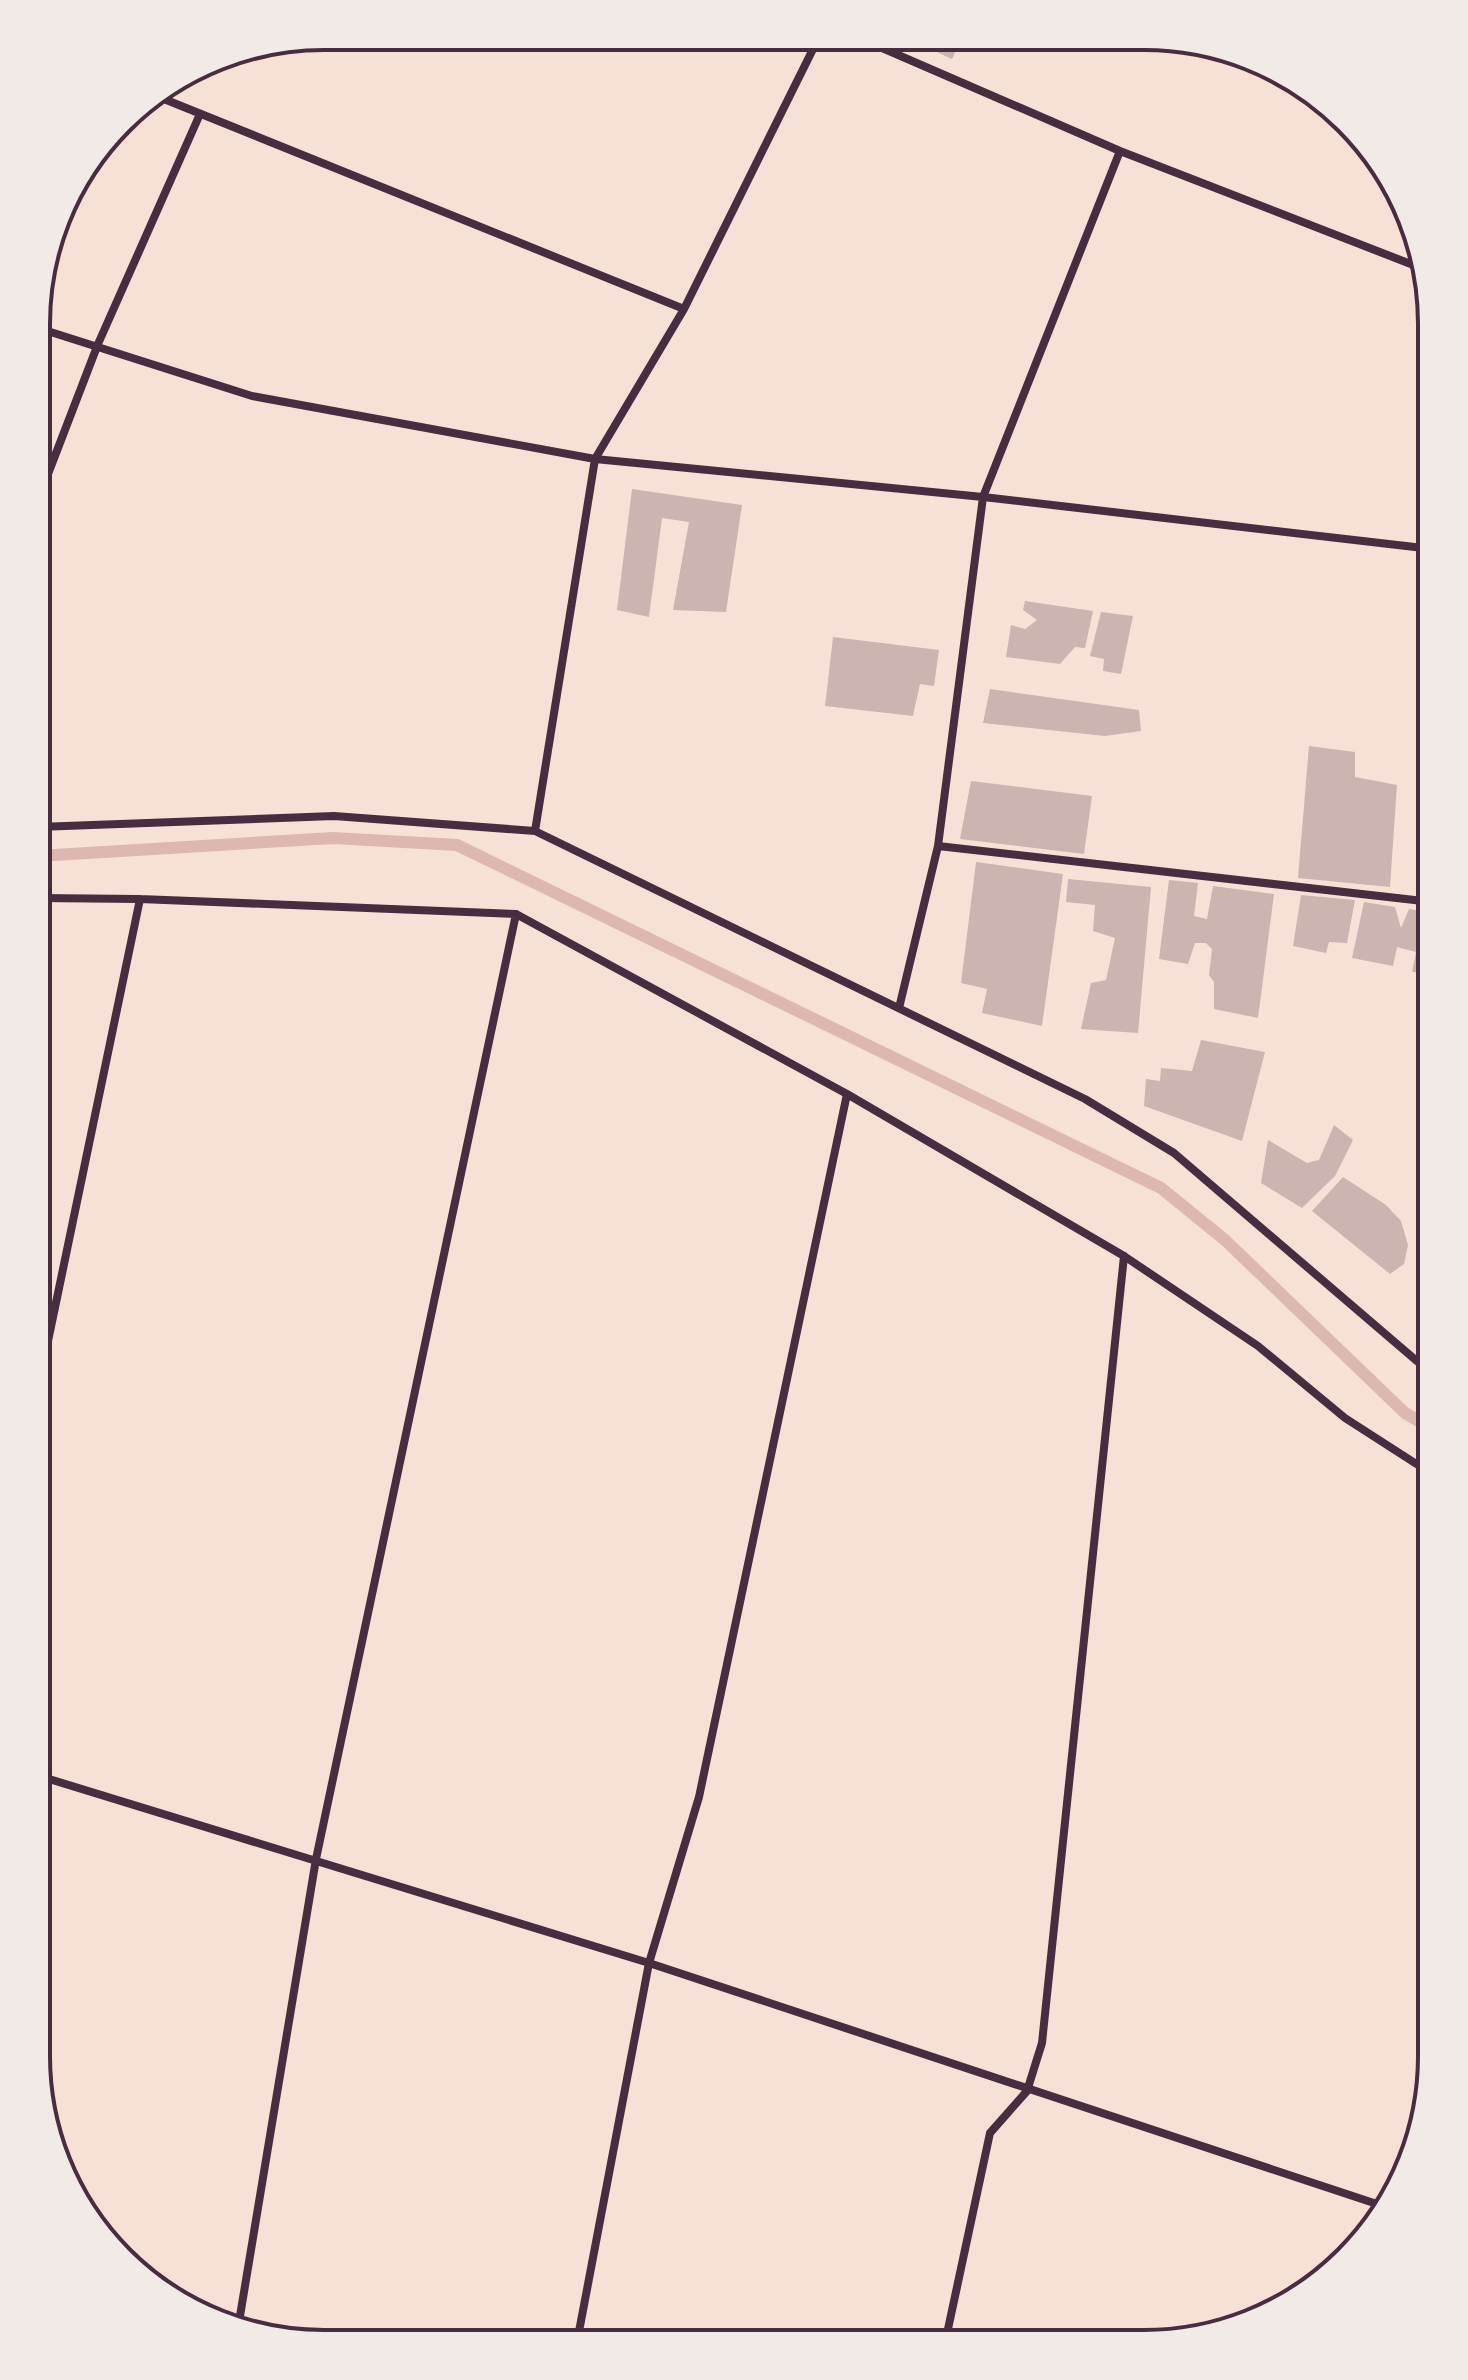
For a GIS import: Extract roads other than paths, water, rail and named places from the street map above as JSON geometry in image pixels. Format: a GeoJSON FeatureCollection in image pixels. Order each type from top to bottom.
{"type":"FeatureCollection","features":[{"type":"Feature","properties":{"kind":"street"},"geometry":{"type":"LineString","coordinates":[[535,831],[595,459],[684,309],[812,50]]}},
{"type":"Feature","properties":{"kind":"street"},"geometry":{"type":"LineString","coordinates":[[887,50],[1120,151],[1411,264]]}},
{"type":"Feature","properties":{"kind":"street"},"geometry":{"type":"LineString","coordinates":[[167,100],[684,309]]}},
{"type":"Feature","properties":{"kind":"street"},"geometry":{"type":"LineString","coordinates":[[50,469],[98,344],[200,114]]}},
{"type":"Feature","properties":{"kind":"street"},"geometry":{"type":"LineString","coordinates":[[899,1008],[938,846],[983,497],[1120,151]]}},
{"type":"Feature","properties":{"kind":"street"},"geometry":{"type":"LineString","coordinates":[[50,331],[98,344],[252,396],[595,459],[983,497],[1418,547]]}},
{"type":"Feature","properties":{"kind":"street"},"geometry":{"type":"LineString","coordinates":[[50,827],[334,816],[535,831],[1085,1099],[1174,1153],[1417,1361]]}},
{"type":"Feature","properties":{"kind":"street"},"geometry":{"type":"LineString","coordinates":[[938,846],[1418,900]]}},
{"type":"Feature","properties":{"kind":"street"},"geometry":{"type":"LineString","coordinates":[[50,898],[516,914],[847,1094],[1124,1256],[1258,1346],[1345,1418],[1417,1465]]}},
{"type":"Feature","properties":{"kind":"street"},"geometry":{"type":"LineString","coordinates":[[50,1332],[140,899]]}},
{"type":"Feature","properties":{"kind":"street"},"geometry":{"type":"LineString","coordinates":[[240,2316],[316,1859],[516,914]]}},
{"type":"Feature","properties":{"kind":"street"},"geometry":{"type":"LineString","coordinates":[[579,2330],[649,1963],[699,1797],[847,1094]]}},
{"type":"Feature","properties":{"kind":"street"},"geometry":{"type":"LineString","coordinates":[[948,2330],[990,2133],[1027,2091],[1042,2043],[1124,1256]]}},
{"type":"Feature","properties":{"kind":"street"},"geometry":{"type":"LineString","coordinates":[[50,1779],[649,1963],[1027,2091],[1374,2203]]}},
{"type":"Feature","properties":{"kind":"waterway"},"geometry":{"type":"LineString","coordinates":[[50,855],[333,838],[457,845],[1161,1188],[1225,1240],[1405,1413],[1417,1420]]}}]}
